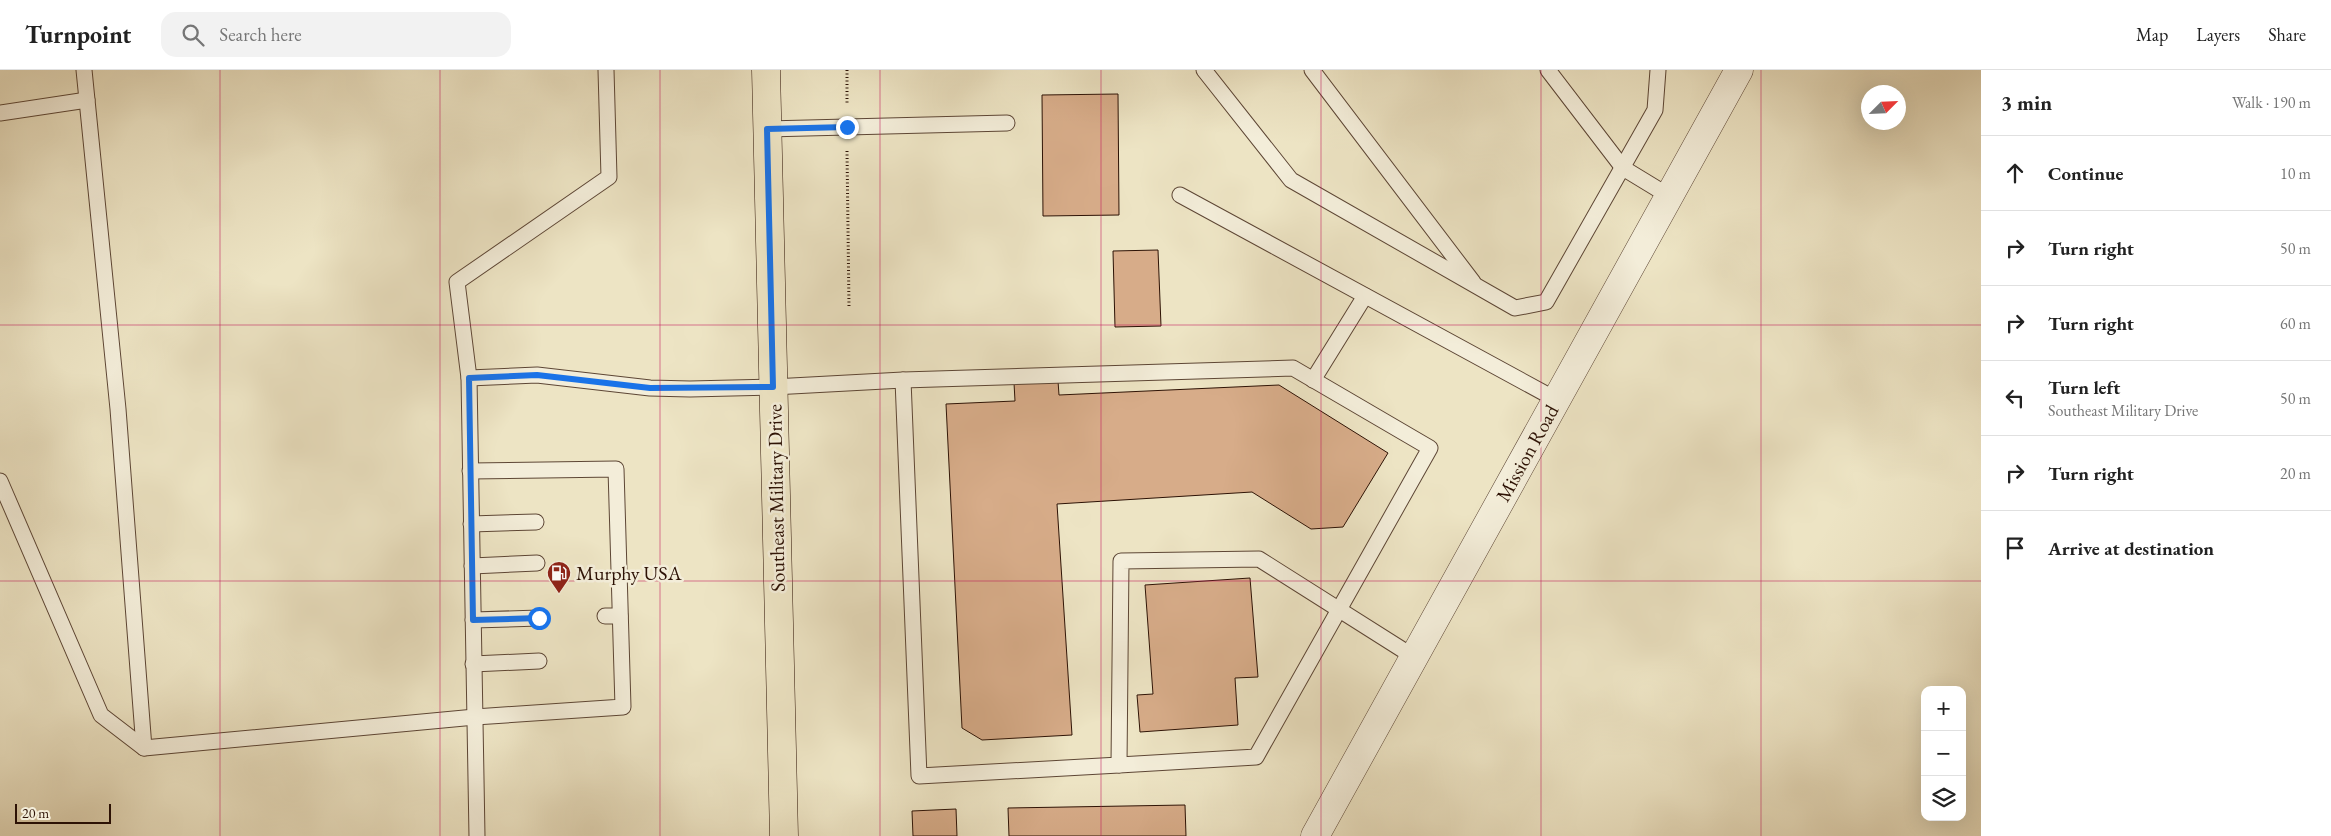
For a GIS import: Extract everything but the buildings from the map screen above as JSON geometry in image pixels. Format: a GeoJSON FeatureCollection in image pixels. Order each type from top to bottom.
{"type":"FeatureCollection","features":[{"type":"Feature","properties":{"kind":"main road","name":"Southeast Military Drive"},"geometry":{"type":"LineString","coordinates":[[766,70],[784,836]]}},
{"type":"Feature","properties":{"kind":"street","name":"Mission Road"},"geometry":{"type":"LineString","coordinates":[[1315,836],[1739,70]]}},
{"type":"Feature","properties":{"kind":"lane"},"geometry":{"type":"LineString","coordinates":[[84,70],[118,409],[144,748]]}},
{"type":"Feature","properties":{"kind":"lane"},"geometry":{"type":"LineString","coordinates":[[477,836],[469,378],[457,282],[609,178],[606,70]]}},
{"type":"Feature","properties":{"kind":"lane"},"geometry":{"type":"LineString","coordinates":[[1204,70],[1291,180],[1515,308],[1546,302],[1655,110],[1658,70]]}},
{"type":"Feature","properties":{"kind":"lane"},"geometry":{"type":"LineString","coordinates":[[1312,70],[1477,287]]}},
{"type":"Feature","properties":{"kind":"lane"},"geometry":{"type":"LineString","coordinates":[[1548,70],[1622,168],[1670,196]]}},
{"type":"Feature","properties":{"kind":"lane"},"geometry":{"type":"LineString","coordinates":[[0,113],[87,100]]}},
{"type":"Feature","properties":{"kind":"lane"},"geometry":{"type":"LineString","coordinates":[[767,129],[1007,122]]}},
{"type":"Feature","properties":{"kind":"lane"},"geometry":{"type":"LineString","coordinates":[[1180,194],[1557,400]]}},
{"type":"Feature","properties":{"kind":"lane"},"geometry":{"type":"LineString","coordinates":[[1313,380],[1365,296]]}},
{"type":"Feature","properties":{"kind":"lane"},"geometry":{"type":"LineString","coordinates":[[469,378],[537,375],[650,388],[773,387],[904,380],[1293,368],[1430,448],[1256,757],[919,776],[904,380]]}},
{"type":"Feature","properties":{"kind":"lane"},"geometry":{"type":"LineString","coordinates":[[0,481],[101,715],[144,748],[475,718],[623,707],[614,659],[611,561],[610,521],[616,469],[470,471]]}},
{"type":"Feature","properties":{"kind":"lane"},"geometry":{"type":"LineString","coordinates":[[471,524],[536,522]]}},
{"type":"Feature","properties":{"kind":"lane"},"geometry":{"type":"LineString","coordinates":[[1119,765],[1121,561],[1259,559],[1414,657]]}},
{"type":"Feature","properties":{"kind":"lane"},"geometry":{"type":"LineString","coordinates":[[472,566],[537,563]]}},
{"type":"Feature","properties":{"kind":"lane"},"geometry":{"type":"LineString","coordinates":[[473,620],[539,618]]}},
{"type":"Feature","properties":{"kind":"lane"},"geometry":{"type":"LineString","coordinates":[[474,664],[539,661]]}},
{"type":"Feature","properties":{"kind":"path"},"geometry":{"type":"LineString","coordinates":[[847,70],[849,308]]}},
{"type":"Feature","properties":{"kind":"place","name":"Murphy USA"},"geometry":{"type":"Point","coordinates":[559,594]}},
{"type":"Feature","properties":{"kind":"route"},"geometry":{"type":"LineString","coordinates":[[539,618],[473,620],[469,378],[537,375],[650,388],[773,387],[767,129],[847,127]]}}]}
